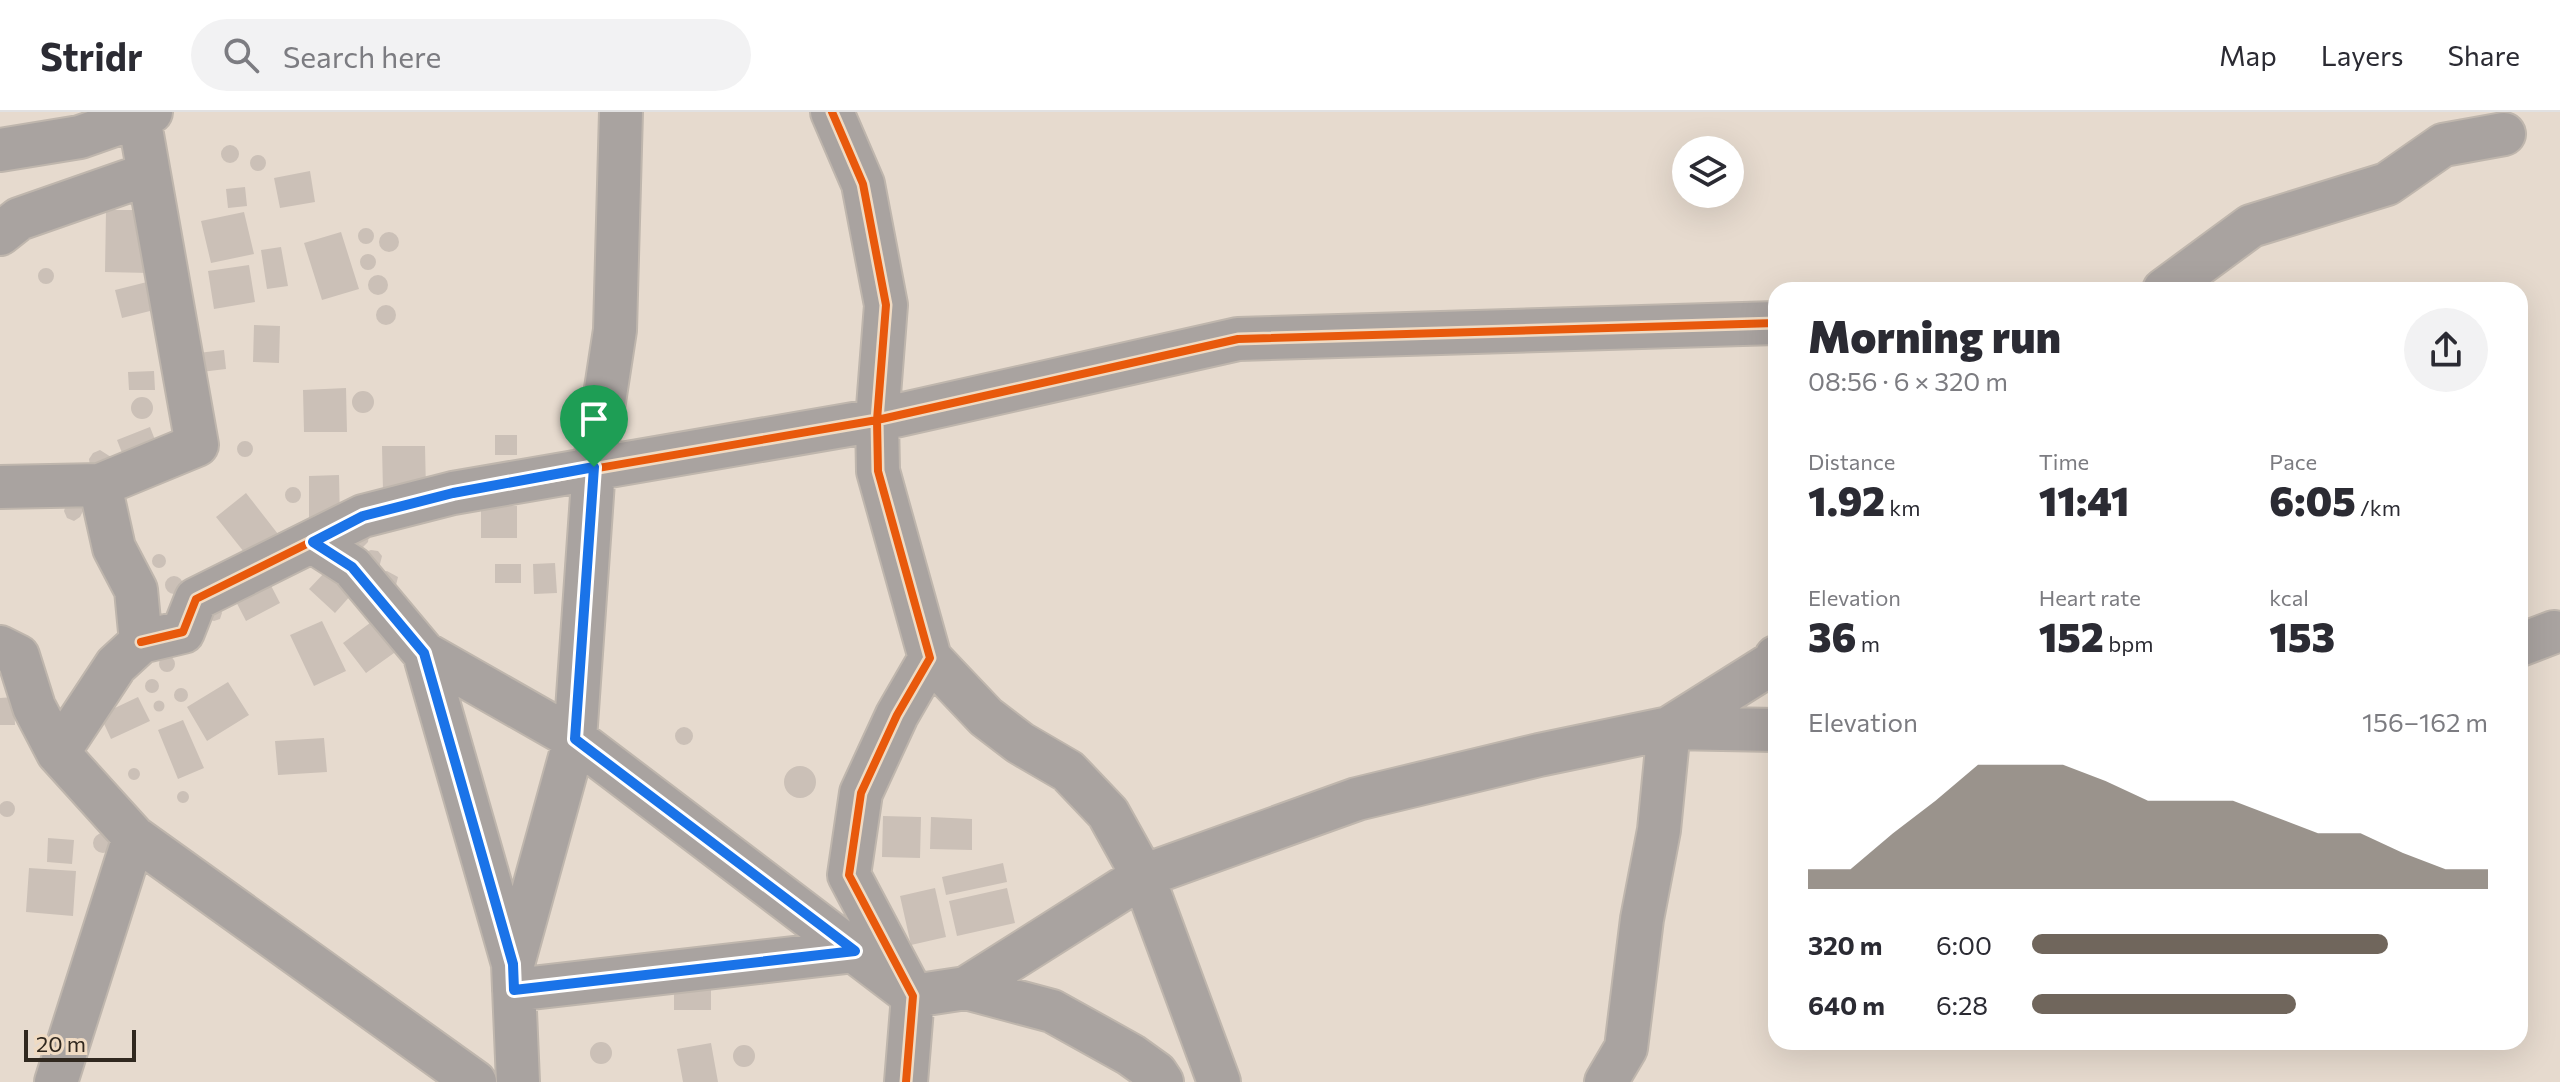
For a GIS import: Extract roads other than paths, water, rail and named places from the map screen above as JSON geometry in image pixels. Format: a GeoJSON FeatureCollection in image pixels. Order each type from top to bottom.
{"type":"FeatureCollection","features":[{"type":"Feature","properties":{"kind":"street"},"geometry":{"type":"LineString","coordinates":[[513,977],[575,739],[594,467],[615,330],[621,112]]}},
{"type":"Feature","properties":{"kind":"street"},"geometry":{"type":"LineString","coordinates":[[313,542],[352,567],[424,653],[575,739],[913,996],[966,988],[1052,1011],[1131,1055],[1159,1077],[1218,1082],[1143,876],[1108,813],[1068,771],[1020,743],[986,717],[930,658],[878,471],[877,420],[886,305],[863,184],[832,112]]}},
{"type":"Feature","properties":{"kind":"street"},"geometry":{"type":"LineString","coordinates":[[0,150],[55,143],[143,114],[148,174],[197,445],[100,485],[0,487]]}},
{"type":"Feature","properties":{"kind":"street"},"geometry":{"type":"LineString","coordinates":[[2175,282],[2251,226],[2387,184],[2443,145],[2504,134]]}},
{"type":"Feature","properties":{"kind":"street"},"geometry":{"type":"LineString","coordinates":[[0,234],[19,219],[148,174]]}},
{"type":"Feature","properties":{"kind":"street"},"geometry":{"type":"LineString","coordinates":[[58,753],[116,665],[141,642],[183,632],[196,599],[363,516],[453,493],[877,420],[1238,339],[1768,323]]}},
{"type":"Feature","properties":{"kind":"street"},"geometry":{"type":"LineString","coordinates":[[100,485],[114,548],[136,590],[141,642]]}},
{"type":"Feature","properties":{"kind":"street"},"geometry":{"type":"LineString","coordinates":[[0,647],[18,656],[34,707],[58,753],[134,837],[475,1082]]}},
{"type":"Feature","properties":{"kind":"street"},"geometry":{"type":"LineString","coordinates":[[424,653],[513,977],[518,1082]]}},
{"type":"Feature","properties":{"kind":"street"},"geometry":{"type":"LineString","coordinates":[[906,1082],[913,996],[849,875],[861,793],[897,715],[930,658]]}},
{"type":"Feature","properties":{"kind":"street"},"geometry":{"type":"LineString","coordinates":[[1669,728],[1768,666]]}},
{"type":"Feature","properties":{"kind":"street"},"geometry":{"type":"LineString","coordinates":[[1606,1082],[1626,1048],[1642,919],[1659,830],[1669,728]]}},
{"type":"Feature","properties":{"kind":"street"},"geometry":{"type":"LineString","coordinates":[[966,988],[1143,876],[1357,799],[1539,755],[1669,728],[1768,730]]}},
{"type":"Feature","properties":{"kind":"street"},"geometry":{"type":"LineString","coordinates":[[56,1082],[134,837]]}},
{"type":"Feature","properties":{"kind":"street"},"geometry":{"type":"LineString","coordinates":[[513,977],[855,951]]}}]}
